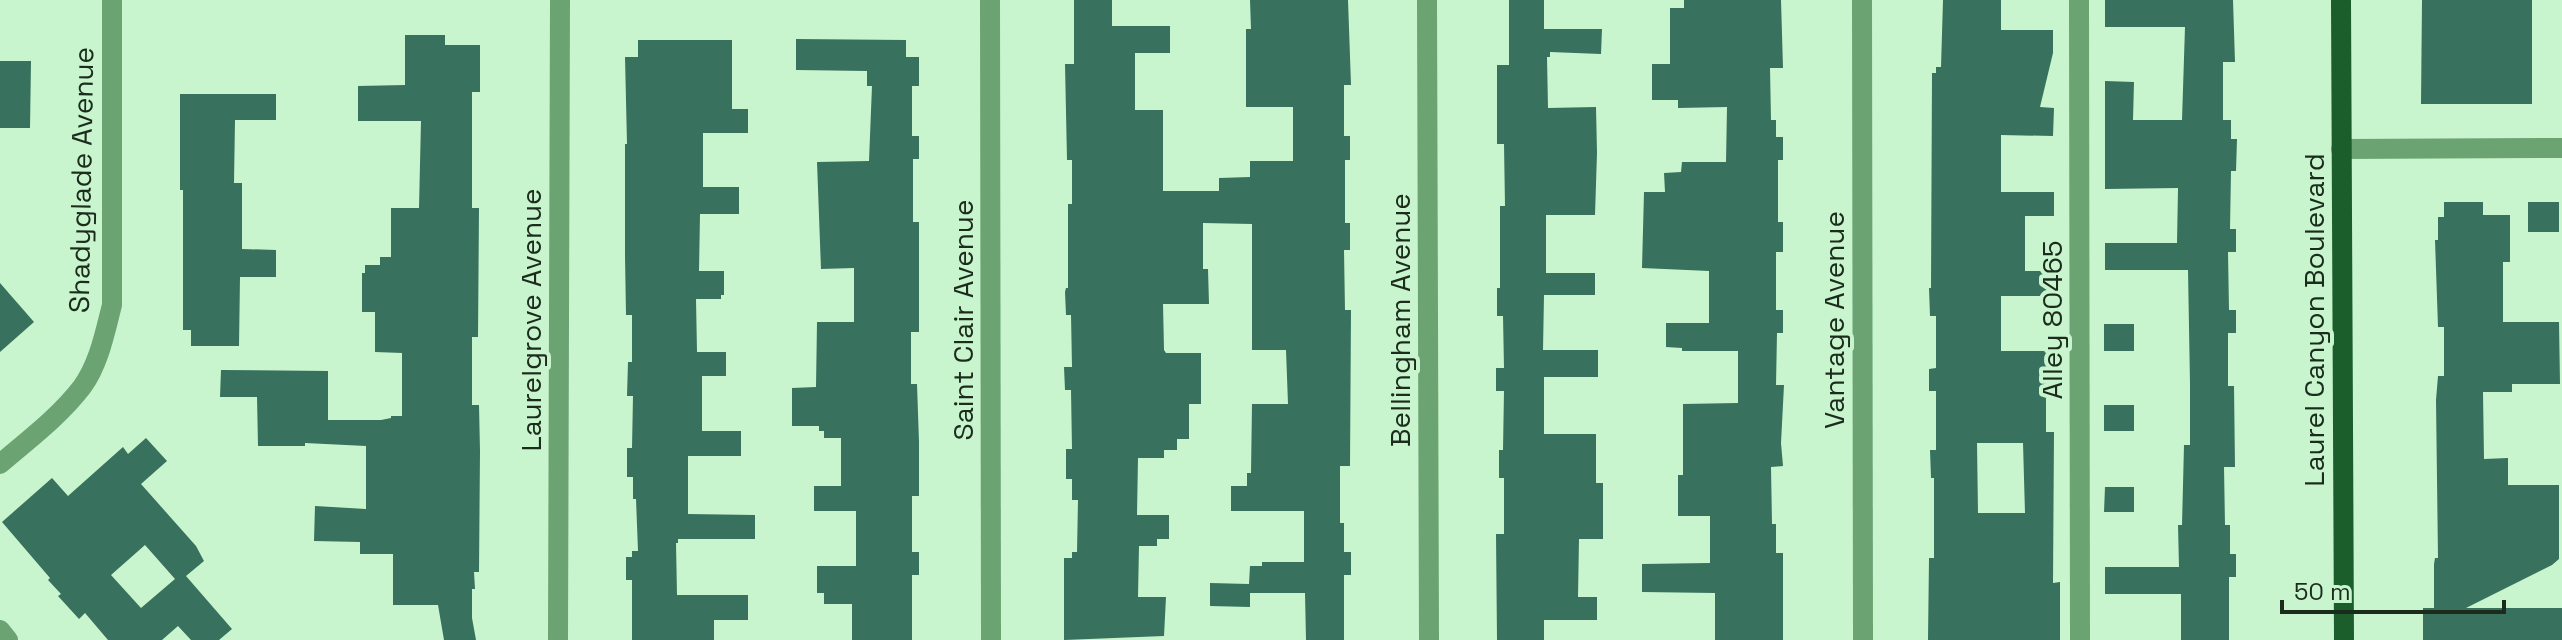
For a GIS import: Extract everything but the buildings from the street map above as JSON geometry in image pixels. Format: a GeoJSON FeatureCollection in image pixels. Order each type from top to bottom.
{"type":"FeatureCollection","features":[{"type":"Feature","properties":{"kind":"main road","name":"Laurel Canyon Boulevard"},"geometry":{"type":"LineString","coordinates":[[2341,0],[2344,640]]}},
{"type":"Feature","properties":{"kind":"street","name":"Shadyglade Avenue"},"geometry":{"type":"LineString","coordinates":[[0,464],[55,416],[84,385],[101,346],[112,305],[112,0]]}},
{"type":"Feature","properties":{"kind":"street","name":"Laurelgrove Avenue"},"geometry":{"type":"LineString","coordinates":[[558,640],[560,0]]}},
{"type":"Feature","properties":{"kind":"street","name":"Saint Clair Avenue"},"geometry":{"type":"LineString","coordinates":[[990,0],[991,640]]}},
{"type":"Feature","properties":{"kind":"street","name":"Bellingham Avenue"},"geometry":{"type":"LineString","coordinates":[[1427,0],[1429,640]]}},
{"type":"Feature","properties":{"kind":"street","name":"Vantage Avenue"},"geometry":{"type":"LineString","coordinates":[[1862,0],[1863,640]]}},
{"type":"Feature","properties":{"kind":"street","name":"Alley 80465"},"geometry":{"type":"LineString","coordinates":[[2079,0],[2080,640]]}},
{"type":"Feature","properties":{"kind":"street"},"geometry":{"type":"LineString","coordinates":[[2341,149],[2562,148]]}},
{"type":"Feature","properties":{"kind":"street"},"geometry":{"type":"LineString","coordinates":[[0,630],[8,640]]}}]}
